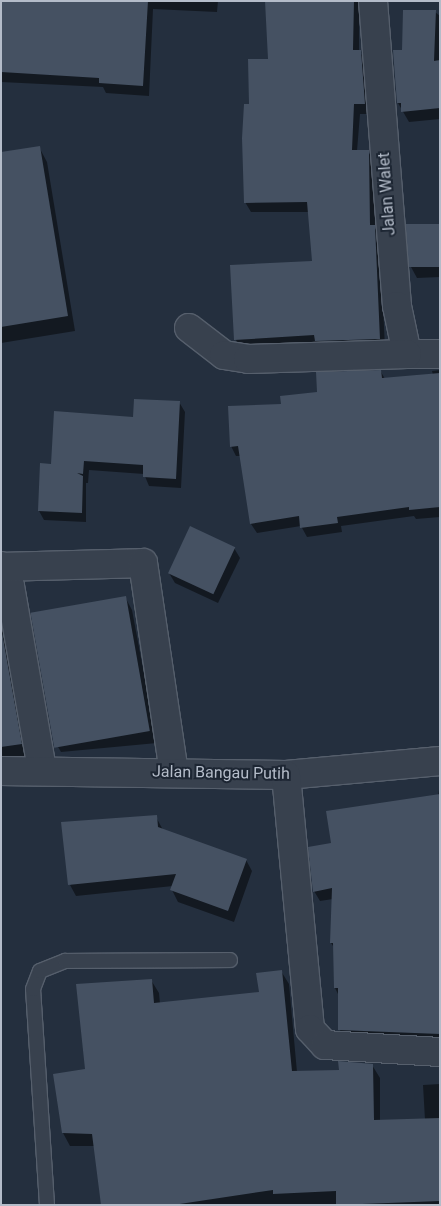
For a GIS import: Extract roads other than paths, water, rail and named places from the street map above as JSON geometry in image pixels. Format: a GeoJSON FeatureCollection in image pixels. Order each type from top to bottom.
{"type":"FeatureCollection","features":[{"type":"Feature","properties":{"kind":"street","name":"Jalan Walet"},"geometry":{"type":"LineString","coordinates":[[373,1],[397,306],[407,354]]}},
{"type":"Feature","properties":{"kind":"street"},"geometry":{"type":"LineString","coordinates":[[189,328],[224,355],[248,359],[440,354]]}},
{"type":"Feature","properties":{"kind":"street"},"geometry":{"type":"LineString","coordinates":[[42,770],[10,586],[2,567],[143,563],[174,773]]}},
{"type":"Feature","properties":{"kind":"street","name":"Jalan Bangau Putih"},"geometry":{"type":"LineString","coordinates":[[1,771],[286,774],[440,761]]}},
{"type":"Feature","properties":{"kind":"street"},"geometry":{"type":"LineString","coordinates":[[286,774],[310,1029],[325,1045],[440,1052]]}},
{"type":"Feature","properties":{"kind":"lane"},"geometry":{"type":"LineString","coordinates":[[47,1205],[33,989],[40,971],[65,960],[230,960]]}}]}
